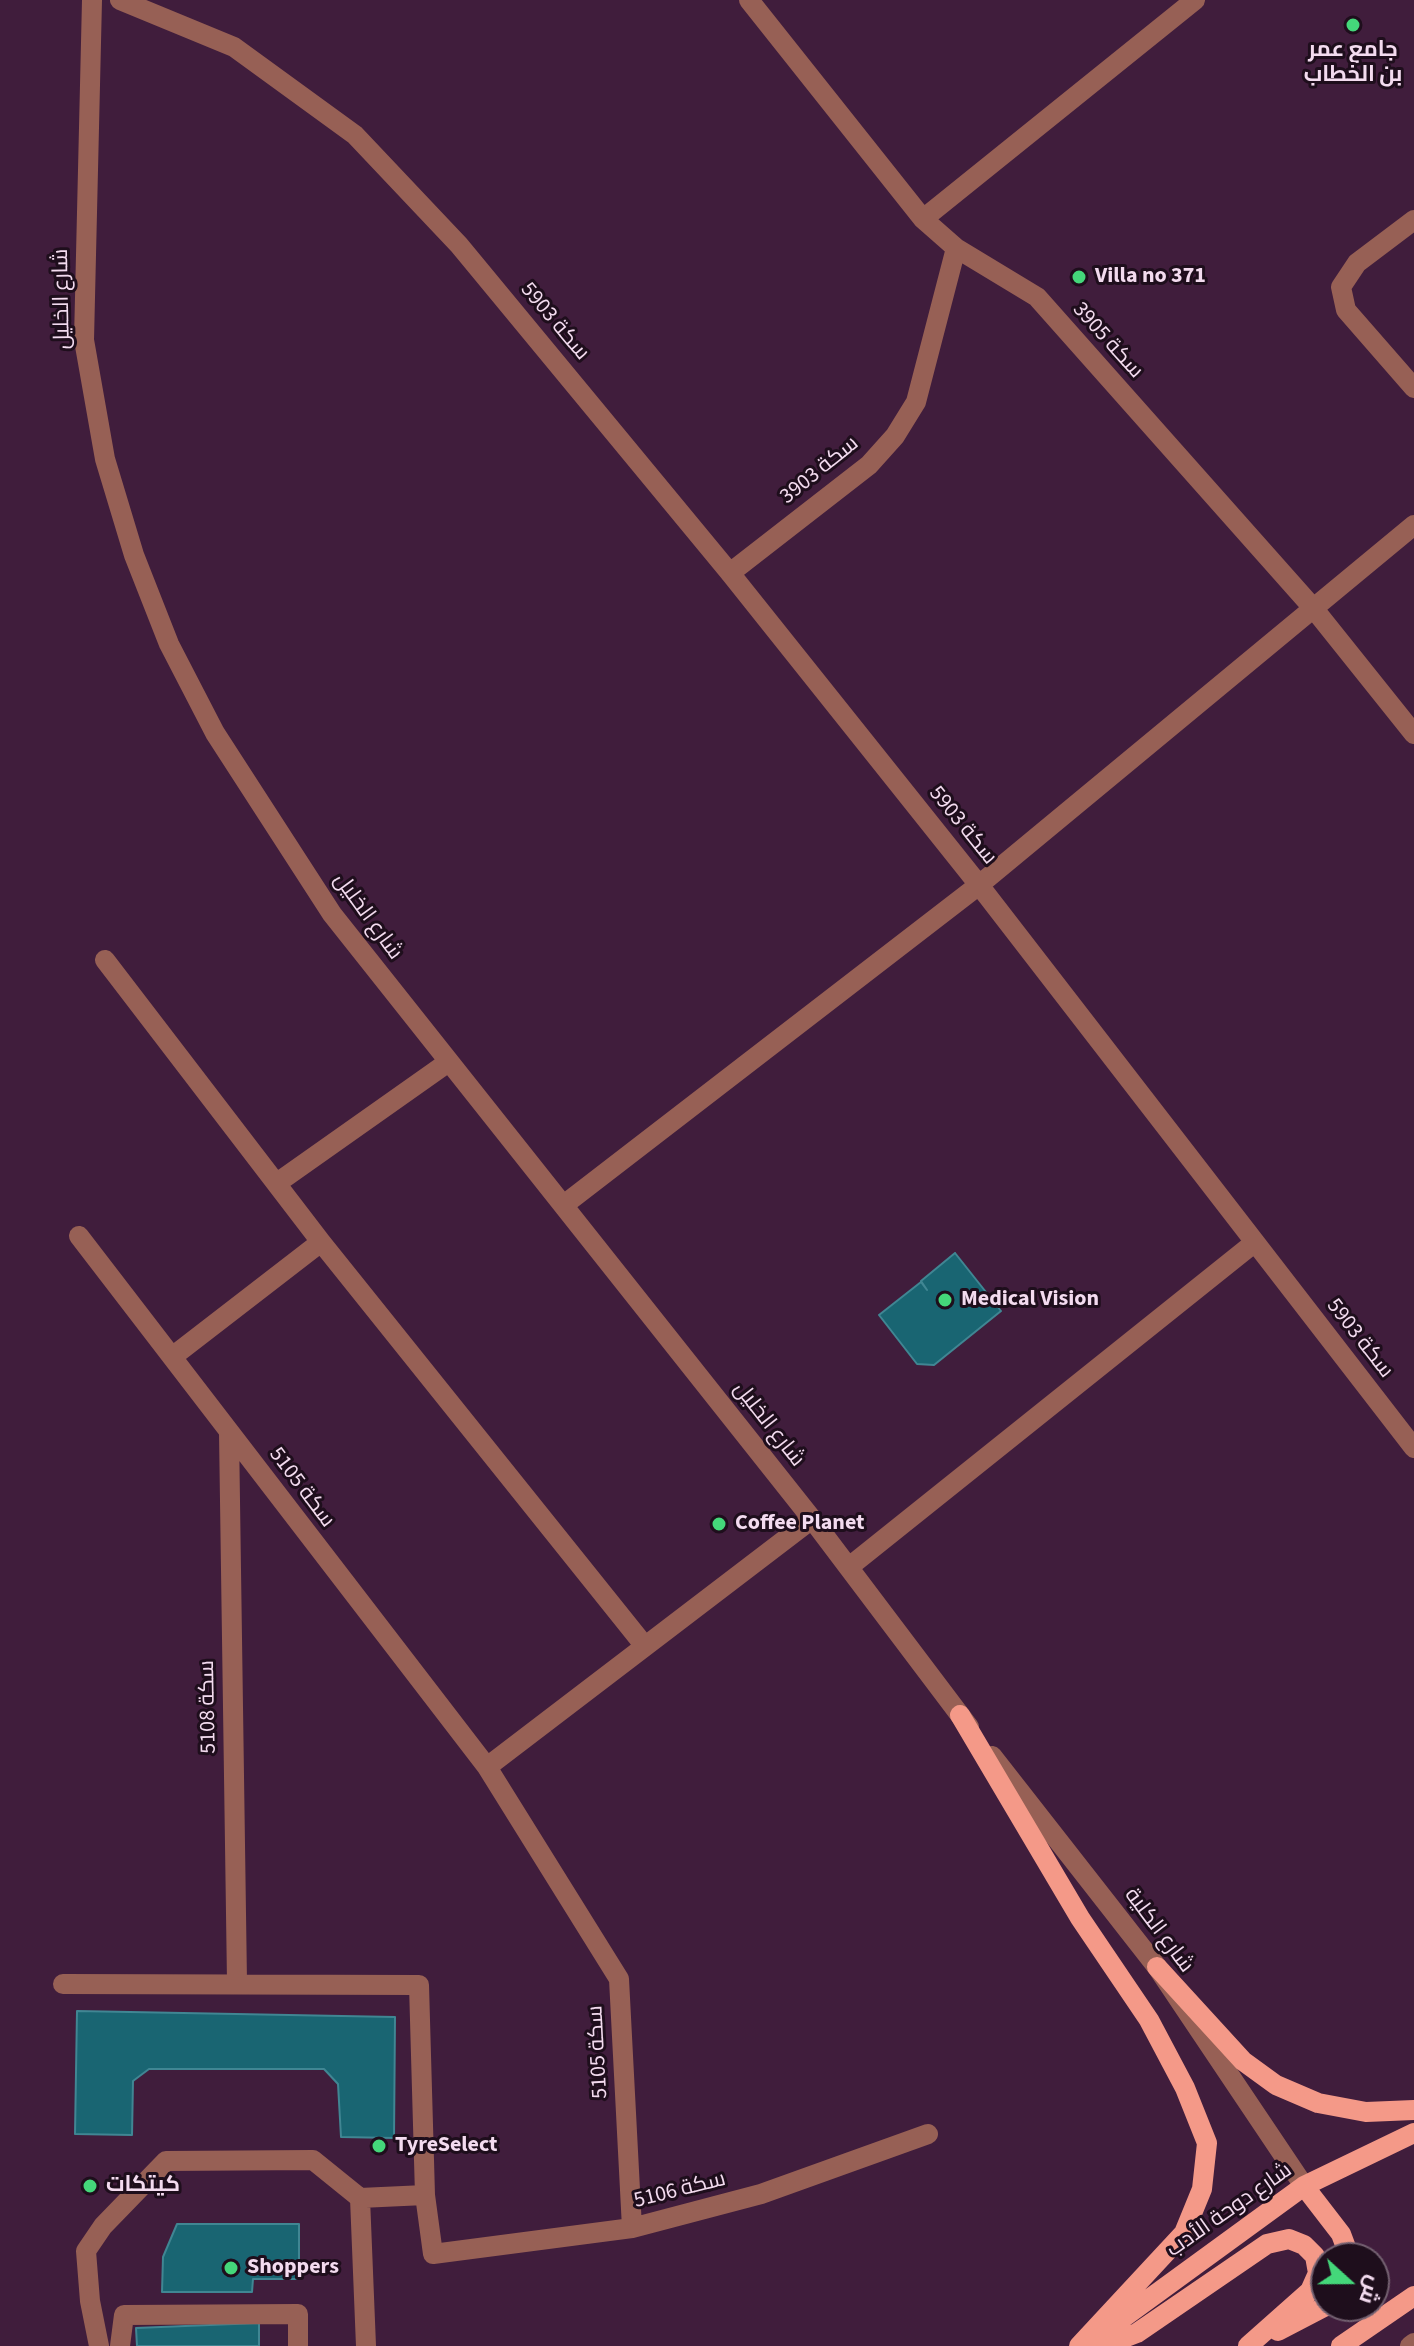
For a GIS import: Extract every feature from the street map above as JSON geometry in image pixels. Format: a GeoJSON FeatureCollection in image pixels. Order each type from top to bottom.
{"type":"FeatureCollection","features":[{"type":"Feature","properties":{"kind":"main road"},"geometry":{"type":"LineString","coordinates":[[960,1715],[1080,1918],[1149,2020],[1185,2088],[1207,2143],[1202,2189],[1184,2233],[1082,2346]]}},
{"type":"Feature","properties":{"kind":"main road"},"geometry":{"type":"LineString","coordinates":[[1157,1967],[1243,2061],[1276,2085],[1318,2103],[1366,2112],[1414,2110]]}},
{"type":"Feature","properties":{"kind":"main road","name":"شارع دوحة الأدب"},"geometry":{"type":"LineString","coordinates":[[1082,2346],[1304,2186],[1414,2133]]}},
{"type":"Feature","properties":{"kind":"main road"},"geometry":{"type":"LineString","coordinates":[[1304,2186],[1344,2242]]}},
{"type":"Feature","properties":{"kind":"main road"},"geometry":{"type":"LineString","coordinates":[[1102,2346],[1137,2333],[1267,2244],[1289,2239],[1304,2245],[1315,2256],[1318,2273],[1310,2291],[1249,2346]]}},
{"type":"Feature","properties":{"kind":"main road"},"geometry":{"type":"LineString","coordinates":[[1341,2346],[1414,2296]]}},
{"type":"Feature","properties":{"kind":"main road"},"geometry":{"type":"LineString","coordinates":[[1249,2346],[1310,2314]]}},
{"type":"Feature","properties":{"kind":"street","name":"شارع الخليل"},"geometry":{"type":"LineString","coordinates":[[92,0],[84,340],[105,459],[134,555],[169,644],[215,733],[332,914],[447,1063],[565,1204],[812,1519],[960,1715]]}},
{"type":"Feature","properties":{"kind":"street","name":"سكة 5903"},"geometry":{"type":"LineString","coordinates":[[120,0],[234,47],[355,135],[459,245],[730,573],[979,885],[1414,1448]]}},
{"type":"Feature","properties":{"kind":"street","name":"سكة 3905"},"geometry":{"type":"LineString","coordinates":[[749,0],[923,219],[956,248],[1037,297],[1314,609],[1414,734]]}},
{"type":"Feature","properties":{"kind":"street"},"geometry":{"type":"LineString","coordinates":[[923,219],[1195,0]]}},
{"type":"Feature","properties":{"kind":"street"},"geometry":{"type":"LineString","coordinates":[[1414,220],[1357,263],[1341,287],[1346,310],[1414,388]]}},
{"type":"Feature","properties":{"kind":"street","name":"سكة 3903"},"geometry":{"type":"LineString","coordinates":[[730,573],[869,465],[895,436],[916,402],[956,248]]}},
{"type":"Feature","properties":{"kind":"street"},"geometry":{"type":"LineString","coordinates":[[565,1204],[979,885],[1414,525]]}},
{"type":"Feature","properties":{"kind":"street"},"geometry":{"type":"LineString","coordinates":[[105,960],[321,1242],[644,1645]]}},
{"type":"Feature","properties":{"kind":"street"},"geometry":{"type":"LineString","coordinates":[[277,1183],[447,1063]]}},
{"type":"Feature","properties":{"kind":"street","name":"سكة 5105"},"geometry":{"type":"LineString","coordinates":[[79,1236],[487,1767],[619,1979],[632,2228]]}},
{"type":"Feature","properties":{"kind":"street"},"geometry":{"type":"LineString","coordinates":[[172,1357],[321,1242]]}},
{"type":"Feature","properties":{"kind":"street"},"geometry":{"type":"LineString","coordinates":[[849,1567],[1254,1243]]}},
{"type":"Feature","properties":{"kind":"street","name":"سكة 5108"},"geometry":{"type":"LineString","coordinates":[[229,1432],[237,1982]]}},
{"type":"Feature","properties":{"kind":"street"},"geometry":{"type":"LineString","coordinates":[[487,1767],[812,1519]]}},
{"type":"Feature","properties":{"kind":"street","name":"شارع الكلية"},"geometry":{"type":"LineString","coordinates":[[960,1715],[1157,1967],[1304,2186]]}},
{"type":"Feature","properties":{"kind":"street"},"geometry":{"type":"LineString","coordinates":[[63,1984],[237,1982],[419,1985],[425,2195],[360,2198],[313,2160],[166,2161],[103,2226],[86,2251],[90,2301],[99,2346]]}},
{"type":"Feature","properties":{"kind":"street","name":"سكة 5106"},"geometry":{"type":"LineString","coordinates":[[425,2195],[433,2254],[632,2228],[761,2194],[928,2134]]}},
{"type":"Feature","properties":{"kind":"street"},"geometry":{"type":"LineString","coordinates":[[360,2198],[366,2346]]}},
{"type":"Feature","properties":{"kind":"street"},"geometry":{"type":"LineString","coordinates":[[120,2346],[124,2315],[298,2314],[298,2346]]}},
{"type":"Feature","properties":{"kind":"building","name":"Medical Vision"},"geometry":{"type":"Polygon","coordinates":[[[955,1253],[1001,1311],[934,1365],[917,1364],[879,1315],[921,1282],[927,1290],[921,1281],[955,1253]]]}},
{"type":"Feature","properties":{"kind":"building"},"geometry":{"type":"Polygon","coordinates":[[[77,2011],[395,2017],[394,2138],[341,2137],[338,2084],[324,2069],[149,2069],[133,2081],[132,2135],[75,2134],[77,2011]]]}},
{"type":"Feature","properties":{"kind":"building","name":"Shoppers"},"geometry":{"type":"Polygon","coordinates":[[[177,2224],[299,2224],[299,2279],[253,2279],[252,2292],[162,2292],[163,2257],[177,2224]]]}},
{"type":"Feature","properties":{"kind":"building"},"geometry":{"type":"Polygon","coordinates":[[[259,2323],[259,2346],[137,2346],[136,2328],[259,2323]]]}},
{"type":"Feature","properties":{"kind":"place","name":"جامع عمر بن الخطاب"},"geometry":{"type":"Point","coordinates":[1353,25]}},
{"type":"Feature","properties":{"kind":"place","name":"Villa no 371"},"geometry":{"type":"Point","coordinates":[1079,277]}},
{"type":"Feature","properties":{"kind":"place","name":"Medical Vision"},"geometry":{"type":"Point","coordinates":[945,1300]}},
{"type":"Feature","properties":{"kind":"place","name":"Coffee Planet"},"geometry":{"type":"Point","coordinates":[719,1524]}},
{"type":"Feature","properties":{"kind":"place","name":"TyreSelect"},"geometry":{"type":"Point","coordinates":[379,2146]}},
{"type":"Feature","properties":{"kind":"place","name":"كيتكات"},"geometry":{"type":"Point","coordinates":[90,2186]}},
{"type":"Feature","properties":{"kind":"place","name":"Shoppers"},"geometry":{"type":"Point","coordinates":[231,2268]}}]}
